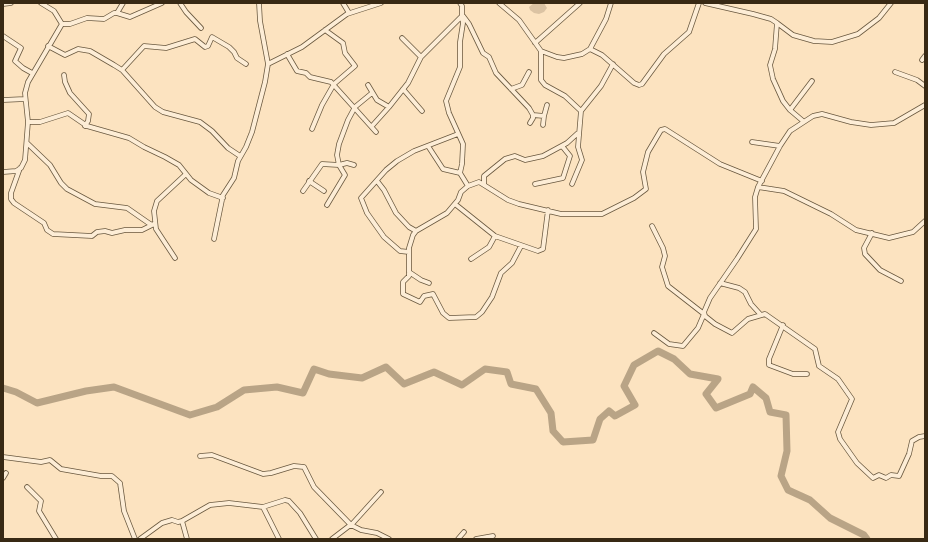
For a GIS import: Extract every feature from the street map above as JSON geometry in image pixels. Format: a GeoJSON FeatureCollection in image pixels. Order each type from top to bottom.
{"type":"FeatureCollection","features":[{"type":"Feature","properties":{"kind":"street"},"geometry":{"type":"LineString","coordinates":[[3,4],[12,3]]}},
{"type":"Feature","properties":{"kind":"street"},"geometry":{"type":"LineString","coordinates":[[43,3],[54,11],[62,24]]}},
{"type":"Feature","properties":{"kind":"street"},"geometry":{"type":"LineString","coordinates":[[117,13],[123,3]]}},
{"type":"Feature","properties":{"kind":"street"},"geometry":{"type":"LineString","coordinates":[[62,24],[70,24],[87,18],[102,20],[114,13],[130,17],[162,3]]}},
{"type":"Feature","properties":{"kind":"street"},"geometry":{"type":"LineString","coordinates":[[180,3],[201,28]]}},
{"type":"Feature","properties":{"kind":"street"},"geometry":{"type":"LineString","coordinates":[[214,239],[216,238],[222,198],[234,178],[240,156],[246,147],[256,122],[268,64],[260,21],[259,3]]}},
{"type":"Feature","properties":{"kind":"street"},"geometry":{"type":"LineString","coordinates":[[343,3],[349,13]]}},
{"type":"Feature","properties":{"kind":"street"},"geometry":{"type":"LineString","coordinates":[[268,64],[302,47],[349,13],[370,4],[381,3]]}},
{"type":"Feature","properties":{"kind":"street"},"geometry":{"type":"LineString","coordinates":[[460,3],[462,6],[464,23],[460,42],[460,67],[446,101],[449,113],[463,147],[460,173],[468,186]]}},
{"type":"Feature","properties":{"kind":"street"},"geometry":{"type":"LineString","coordinates":[[499,3],[519,20],[541,52],[541,80],[545,85],[565,96],[582,111]]}},
{"type":"Feature","properties":{"kind":"street"},"geometry":{"type":"LineString","coordinates":[[535,43],[580,3]]}},
{"type":"Feature","properties":{"kind":"street"},"geometry":{"type":"LineString","coordinates":[[541,52],[557,58],[564,58],[582,54],[590,49],[606,19],[611,3]]}},
{"type":"Feature","properties":{"kind":"street"},"geometry":{"type":"LineString","coordinates":[[590,49],[602,55],[634,83],[642,84],[664,54],[689,32],[699,3]]}},
{"type":"Feature","properties":{"kind":"street"},"geometry":{"type":"LineString","coordinates":[[705,3],[771,19],[793,35],[814,41],[832,42],[858,34],[879,18],[891,3]]}},
{"type":"Feature","properties":{"kind":"street"},"geometry":{"type":"LineString","coordinates":[[372,126],[403,89],[421,57],[462,16]]}},
{"type":"Feature","properties":{"kind":"street"},"geometry":{"type":"LineString","coordinates":[[462,16],[469,24],[483,53],[489,57],[496,73],[529,108],[533,115],[530,123]]}},
{"type":"Feature","properties":{"kind":"street"},"geometry":{"type":"LineString","coordinates":[[777,23],[775,49],[770,66],[773,79],[783,101],[790,110],[803,121]]}},
{"type":"Feature","properties":{"kind":"street"},"geometry":{"type":"LineString","coordinates":[[62,24],[32,72],[28,82],[25,99],[28,122],[25,160],[11,193],[11,199],[14,203],[44,223],[47,230],[53,234],[92,236],[97,232],[142,230],[153,225]]}},
{"type":"Feature","properties":{"kind":"street"},"geometry":{"type":"LineString","coordinates":[[312,129],[334,84],[355,66],[345,53],[343,43],[325,30]]}},
{"type":"Feature","properties":{"kind":"street"},"geometry":{"type":"LineString","coordinates":[[3,36],[22,48],[16,61],[24,68],[32,72]]}},
{"type":"Feature","properties":{"kind":"street"},"geometry":{"type":"LineString","coordinates":[[122,70],[144,46],[166,48],[195,39],[205,47],[208,46],[212,37],[229,47],[237,58],[246,64]]}},
{"type":"Feature","properties":{"kind":"street"},"geometry":{"type":"LineString","coordinates":[[402,38],[421,57]]}},
{"type":"Feature","properties":{"kind":"street"},"geometry":{"type":"LineString","coordinates":[[48,46],[65,55],[78,49],[90,52],[122,70],[155,107],[163,112],[200,122],[212,131],[228,148],[240,156]]}},
{"type":"Feature","properties":{"kind":"street"},"geometry":{"type":"LineString","coordinates":[[287,54],[297,71],[306,73],[310,77],[330,81],[334,84],[376,132]]}},
{"type":"Feature","properties":{"kind":"street"},"geometry":{"type":"LineString","coordinates":[[572,184],[582,160],[578,147],[578,134],[582,111],[601,86],[613,64]]}},
{"type":"Feature","properties":{"kind":"street"},"geometry":{"type":"LineString","coordinates":[[512,89],[522,86],[529,72]]}},
{"type":"Feature","properties":{"kind":"street"},"geometry":{"type":"LineString","coordinates":[[895,72],[917,80],[925,86]]}},
{"type":"Feature","properties":{"kind":"street"},"geometry":{"type":"LineString","coordinates":[[64,75],[65,82],[70,93],[89,114],[88,121],[85,126]]}},
{"type":"Feature","properties":{"kind":"street"},"geometry":{"type":"LineString","coordinates":[[790,110],[812,81]]}},
{"type":"Feature","properties":{"kind":"street"},"geometry":{"type":"LineString","coordinates":[[368,84],[372,93],[382,104],[389,107]]}},
{"type":"Feature","properties":{"kind":"street"},"geometry":{"type":"LineString","coordinates":[[403,89],[422,111]]}},
{"type":"Feature","properties":{"kind":"street"},"geometry":{"type":"LineString","coordinates":[[327,205],[345,175],[339,165],[337,155],[339,144],[355,107],[372,93]]}},
{"type":"Feature","properties":{"kind":"street"},"geometry":{"type":"LineString","coordinates":[[3,100],[25,99]]}},
{"type":"Feature","properties":{"kind":"street"},"geometry":{"type":"LineString","coordinates":[[543,125],[547,105]]}},
{"type":"Feature","properties":{"kind":"street"},"geometry":{"type":"LineString","coordinates":[[654,333],[669,344],[683,346],[698,328],[710,298],[756,229],[755,197],[758,187],[790,130],[813,116],[822,114],[851,122],[871,125],[894,123],[925,105]]}},
{"type":"Feature","properties":{"kind":"street"},"geometry":{"type":"LineString","coordinates":[[28,122],[43,121],[68,113],[85,126],[134,140],[144,147],[179,165],[186,174],[209,193],[222,198]]}},
{"type":"Feature","properties":{"kind":"street"},"geometry":{"type":"LineString","coordinates":[[533,115],[544,116]]}},
{"type":"Feature","properties":{"kind":"street"},"geometry":{"type":"LineString","coordinates":[[521,246],[512,263],[501,273],[492,297],[476,318],[449,318],[432,294],[424,296],[420,302],[403,294],[403,282],[407,279],[409,272],[411,238],[416,231],[447,213],[455,204],[461,192],[468,186],[479,182],[508,200],[566,215],[598,214],[612,210],[634,198],[646,189],[643,172],[648,152],[661,130],[665,129],[720,164],[762,181]]}},
{"type":"Feature","properties":{"kind":"street"},"geometry":{"type":"LineString","coordinates":[[409,252],[400,251],[384,237],[361,201],[361,198],[386,170],[397,161],[414,151],[458,134]]}},
{"type":"Feature","properties":{"kind":"street"},"geometry":{"type":"LineString","coordinates":[[484,185],[484,176],[505,159],[515,156],[525,160],[543,156],[562,146],[578,134]]}},
{"type":"Feature","properties":{"kind":"street"},"geometry":{"type":"LineString","coordinates":[[752,142],[780,146]]}},
{"type":"Feature","properties":{"kind":"street"},"geometry":{"type":"LineString","coordinates":[[27,143],[52,168],[61,183],[67,189],[95,204],[127,208],[153,225],[175,258]]}},
{"type":"Feature","properties":{"kind":"street"},"geometry":{"type":"LineString","coordinates":[[428,146],[443,169],[460,173]]}},
{"type":"Feature","properties":{"kind":"street"},"geometry":{"type":"LineString","coordinates":[[535,184],[563,178],[570,156],[562,146]]}},
{"type":"Feature","properties":{"kind":"street"},"geometry":{"type":"LineString","coordinates":[[303,191],[322,164],[339,165],[347,163],[354,166]]}},
{"type":"Feature","properties":{"kind":"street"},"geometry":{"type":"LineString","coordinates":[[3,172],[16,171],[21,168]]}},
{"type":"Feature","properties":{"kind":"street"},"geometry":{"type":"LineString","coordinates":[[153,225],[154,211],[157,201],[186,174]]}},
{"type":"Feature","properties":{"kind":"street"},"geometry":{"type":"LineString","coordinates":[[309,182],[324,190]]}},
{"type":"Feature","properties":{"kind":"street"},"geometry":{"type":"LineString","coordinates":[[376,182],[384,190],[396,213],[409,227],[416,231]]}},
{"type":"Feature","properties":{"kind":"street"},"geometry":{"type":"LineString","coordinates":[[758,187],[784,190],[831,214],[856,230],[890,238],[913,232],[925,221]]}},
{"type":"Feature","properties":{"kind":"street"},"geometry":{"type":"LineString","coordinates":[[455,204],[495,236],[538,251],[543,249],[548,210]]}},
{"type":"Feature","properties":{"kind":"street"},"geometry":{"type":"LineString","coordinates":[[652,226],[663,248],[665,256],[662,267],[668,286],[715,324],[732,333],[748,319],[760,314],[765,314],[816,349],[819,366],[838,379],[851,395],[852,402],[838,434],[854,459],[872,477],[874,478],[879,475],[886,478],[891,475],[899,476],[909,454],[912,441],[919,437],[925,436]]}},
{"type":"Feature","properties":{"kind":"street"},"geometry":{"type":"LineString","coordinates":[[872,234],[864,248],[865,254],[880,270],[901,281]]}},
{"type":"Feature","properties":{"kind":"street"},"geometry":{"type":"LineString","coordinates":[[472,259],[489,247],[495,236]]}},
{"type":"Feature","properties":{"kind":"street"},"geometry":{"type":"LineString","coordinates":[[409,272],[421,280],[429,283]]}},
{"type":"Feature","properties":{"kind":"street"},"geometry":{"type":"LineString","coordinates":[[720,283],[739,288],[745,292],[751,304],[760,314]]}},
{"type":"Feature","properties":{"kind":"street"},"geometry":{"type":"LineString","coordinates":[[783,325],[769,358],[769,365],[793,374],[807,374]]}},
{"type":"Feature","properties":{"kind":"street"},"geometry":{"type":"LineString","coordinates":[[200,456],[212,455],[262,474],[271,474],[301,466],[306,470],[314,487],[350,525],[360,530],[377,532],[389,539]]}},
{"type":"Feature","properties":{"kind":"street"},"geometry":{"type":"LineString","coordinates":[[3,457],[38,461],[50,460],[60,469],[101,476],[112,476],[120,483],[124,511],[135,539]]}},
{"type":"Feature","properties":{"kind":"street"},"geometry":{"type":"LineString","coordinates":[[3,478],[6,473]]}},
{"type":"Feature","properties":{"kind":"street"},"geometry":{"type":"LineString","coordinates":[[27,487],[35,497],[41,501],[39,511],[56,539]]}},
{"type":"Feature","properties":{"kind":"street"},"geometry":{"type":"LineString","coordinates":[[332,539],[350,525],[381,492]]}},
{"type":"Feature","properties":{"kind":"street"},"geometry":{"type":"LineString","coordinates":[[140,539],[162,523],[172,520],[178,522],[182,521],[210,505],[229,502],[263,507],[279,501],[289,501],[307,521],[316,539]]}},
{"type":"Feature","properties":{"kind":"street"},"geometry":{"type":"LineString","coordinates":[[263,507],[279,539]]}},
{"type":"Feature","properties":{"kind":"street"},"geometry":{"type":"LineString","coordinates":[[182,521],[188,539]]}},
{"type":"Feature","properties":{"kind":"street"},"geometry":{"type":"LineString","coordinates":[[458,539],[464,532]]}},
{"type":"Feature","properties":{"kind":"street"},"geometry":{"type":"LineString","coordinates":[[476,539],[493,536]]}},
{"type":"Feature","properties":{"kind":"shaded area"},"geometry":{"type":"Polygon","coordinates":[[[534,3],[544,3],[547,8],[544,12],[539,14],[534,13],[529,7],[534,3]]]}},
{"type":"Feature","properties":{"kind":"waterway"},"geometry":{"type":"LineString","coordinates":[[3,388],[16,392],[37,403],[86,391],[114,387],[190,415],[217,407],[244,390],[277,387],[303,393],[314,369],[329,374],[362,378],[386,367],[404,384],[434,372],[462,385],[485,369],[507,372],[511,384],[536,389],[551,413],[553,431],[563,442],[593,440],[600,419],[609,411],[615,416],[635,405],[624,386],[634,365],[658,351],[674,359],[690,374],[718,379],[706,394],[716,408],[750,394],[753,387],[766,398],[770,412],[786,415],[787,451],[781,476],[788,490],[810,500],[830,518],[864,535],[867,539]]}}]}
